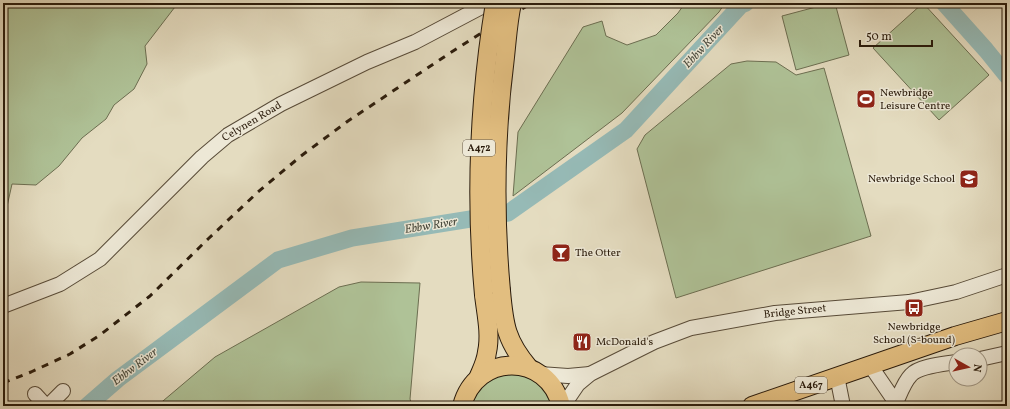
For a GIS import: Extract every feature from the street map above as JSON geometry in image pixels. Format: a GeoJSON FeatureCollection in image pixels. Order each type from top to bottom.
{"type":"FeatureCollection","features":[{"type":"Feature","properties":{"kind":"main road","name":"A472"},"geometry":{"type":"LineString","coordinates":[[494,3],[487,49],[480,132],[479,214],[492,293],[505,323],[510,342],[521,358],[552,385],[562,406]]}},
{"type":"Feature","properties":{"kind":"main road","name":"A472"},"geometry":{"type":"LineString","coordinates":[[462,406],[467,391],[479,376],[488,346],[496,206],[497,146],[501,91],[512,3]]}},
{"type":"Feature","properties":{"kind":"main road","name":"A467"},"geometry":{"type":"LineString","coordinates":[[752,406],[955,336],[1007,322]]}},
{"type":"Feature","properties":{"kind":"main road","name":"A472"},"geometry":{"type":"LineString","coordinates":[[479,376],[489,370],[506,365],[512,365],[535,371]]}},
{"type":"Feature","properties":{"kind":"street","name":"Celynen Road"},"geometry":{"type":"LineString","coordinates":[[3,306],[60,284],[100,259],[202,157],[228,135],[281,104],[367,62],[415,42],[489,3]]}},
{"type":"Feature","properties":{"kind":"street","name":"Bridge Street"},"geometry":{"type":"LineString","coordinates":[[562,406],[578,384],[590,374],[654,342],[691,328],[775,313],[884,305],[914,301],[956,292],[1007,275]]}},
{"type":"Feature","properties":{"kind":"street"},"geometry":{"type":"LineString","coordinates":[[988,357],[1007,353]]}},
{"type":"Feature","properties":{"kind":"street"},"geometry":{"type":"LineString","coordinates":[[897,405],[911,374],[917,370],[948,364]]}},
{"type":"Feature","properties":{"kind":"street"},"geometry":{"type":"LineString","coordinates":[[870,365],[897,405]]}},
{"type":"Feature","properties":{"kind":"street","name":"Bridge Street"},"geometry":{"type":"LineString","coordinates":[[535,371],[568,376],[590,374]]}},
{"type":"Feature","properties":{"kind":"street"},"geometry":{"type":"LineString","coordinates":[[837,376],[843,406]]}},
{"type":"Feature","properties":{"kind":"street"},"geometry":{"type":"LineString","coordinates":[[35,394],[47,406],[63,390]]}},
{"type":"Feature","properties":{"kind":"green space"},"geometry":{"type":"Polygon","coordinates":[[[3,3],[178,3],[145,46],[147,64],[134,89],[114,105],[106,119],[82,138],[59,166],[36,185],[12,184],[6,211],[3,213],[3,3]]]}},
{"type":"Feature","properties":{"kind":"green space"},"geometry":{"type":"Polygon","coordinates":[[[685,3],[725,3],[719,12],[622,113],[513,196],[518,132],[583,27],[602,21],[606,36],[627,45],[656,35],[678,13],[685,3]]]}},
{"type":"Feature","properties":{"kind":"green space"},"geometry":{"type":"Polygon","coordinates":[[[835,3],[849,55],[796,70],[782,16],[835,3]]]}},
{"type":"Feature","properties":{"kind":"green space"},"geometry":{"type":"Polygon","coordinates":[[[923,3],[989,75],[939,120],[873,48],[923,3]]]}},
{"type":"Feature","properties":{"kind":"green space"},"geometry":{"type":"Polygon","coordinates":[[[747,61],[776,62],[796,75],[824,68],[871,236],[676,298],[637,149],[645,135],[731,64],[747,61]]]}},
{"type":"Feature","properties":{"kind":"green space"},"geometry":{"type":"Polygon","coordinates":[[[361,282],[420,283],[410,399],[412,406],[157,406],[215,357],[339,287],[361,282]]]}},
{"type":"Feature","properties":{"kind":"green space"},"geometry":{"type":"Polygon","coordinates":[[[513,373],[527,377],[538,384],[546,393],[552,406],[471,406],[478,392],[486,382],[497,377],[513,373]]]}},
{"type":"Feature","properties":{"kind":"waterway","name":"Ebbw River"},"geometry":{"type":"LineString","coordinates":[[87,406],[118,379],[278,260],[352,238],[508,213],[626,130],[741,5],[746,3]]}},
{"type":"Feature","properties":{"kind":"waterway","name":"Ebbw River"},"geometry":{"type":"LineString","coordinates":[[944,3],[1007,76]]}},
{"type":"Feature","properties":{"kind":"railway"},"geometry":{"type":"LineString","coordinates":[[3,383],[70,354],[100,335],[150,296],[258,192],[301,156],[348,121],[450,53],[532,3]]}},
{"type":"Feature","properties":{"kind":"place","name":"Newbridge Leisure Centre"},"geometry":{"type":"Point","coordinates":[866,99]}},
{"type":"Feature","properties":{"kind":"place","name":"Newbridge School"},"geometry":{"type":"Point","coordinates":[969,179]}},
{"type":"Feature","properties":{"kind":"place","name":"The Otter"},"geometry":{"type":"Point","coordinates":[561,253]}},
{"type":"Feature","properties":{"kind":"place","name":"Newbridge School (S-bound)"},"geometry":{"type":"Point","coordinates":[914,308]}},
{"type":"Feature","properties":{"kind":"place","name":"McDonald's"},"geometry":{"type":"Point","coordinates":[582,342]}}]}
